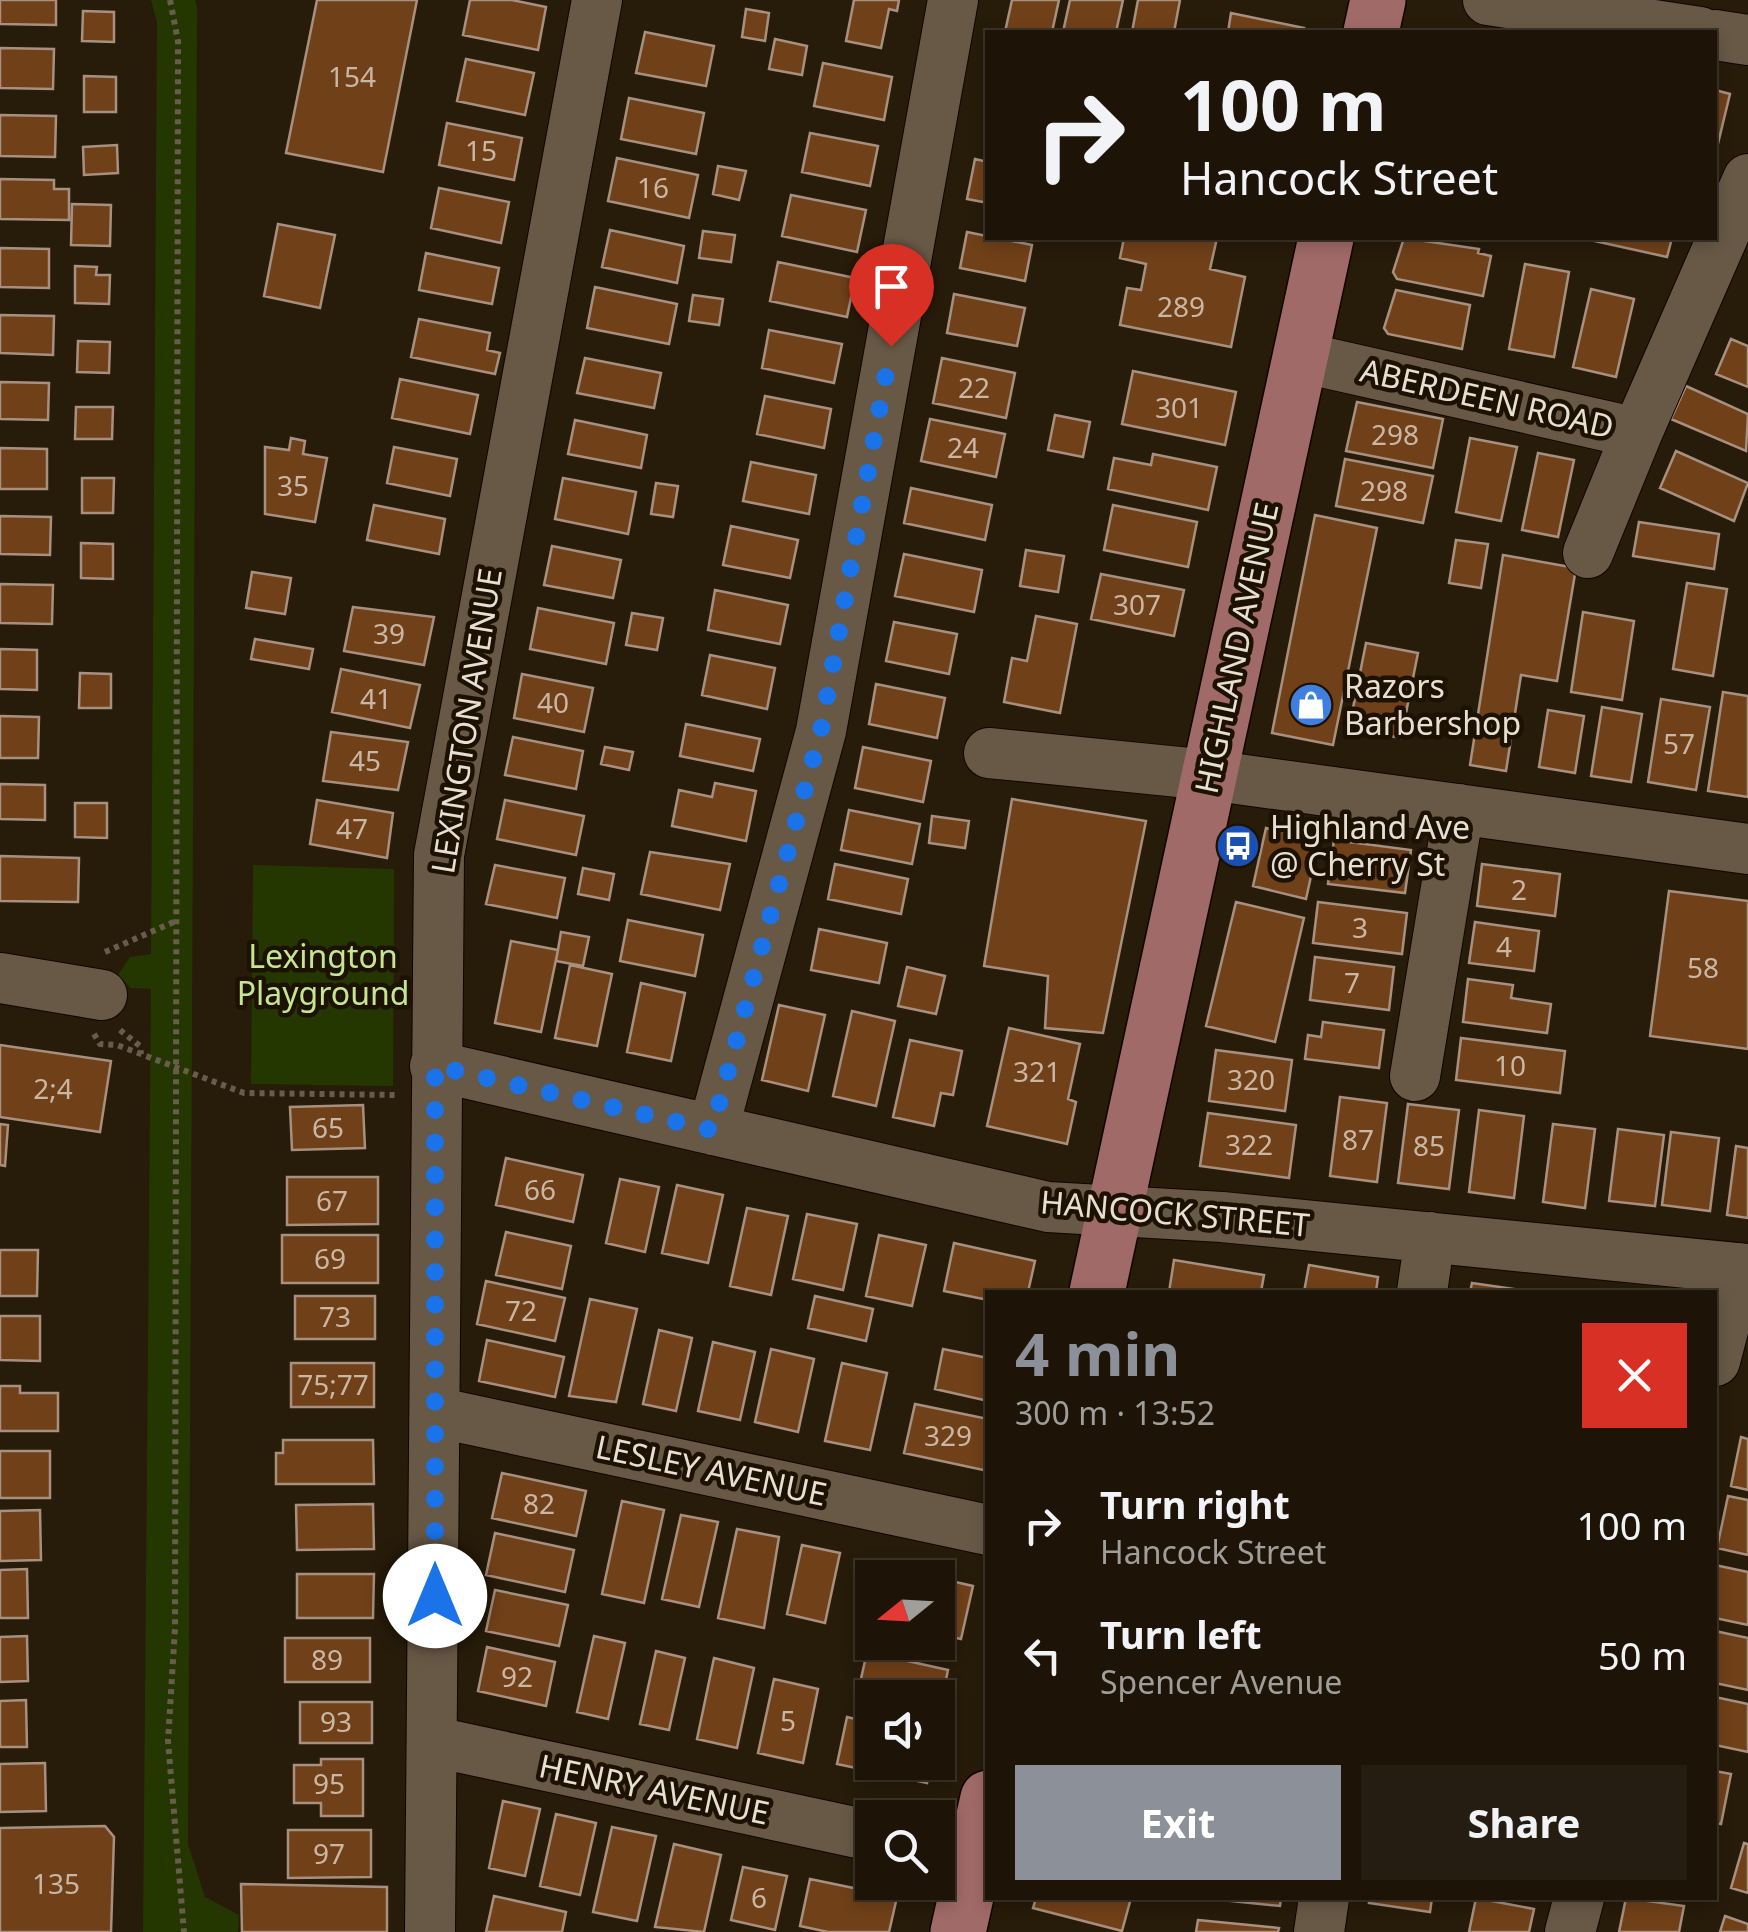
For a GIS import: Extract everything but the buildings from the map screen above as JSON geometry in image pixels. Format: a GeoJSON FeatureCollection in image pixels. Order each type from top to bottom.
{"type":"FeatureCollection","features":[{"type":"Feature","properties":{"kind":"main road"},"geometry":{"type":"LineString","coordinates":[[1371,30],[1378,0]]}},
{"type":"Feature","properties":{"kind":"main road","name":"HIGHLAND AVENUE"},"geometry":{"type":"LineString","coordinates":[[1097,1290],[1326,240]]}},
{"type":"Feature","properties":{"kind":"main road"},"geometry":{"type":"LineString","coordinates":[[958,1932],[956,1854],[985,1803]]}},
{"type":"Feature","properties":{"kind":"street","name":"LEXINGTON AVENUE"},"geometry":{"type":"LineString","coordinates":[[430,1932],[435,1742],[435,1412],[417,1080],[439,855],[596,0]]}},
{"type":"Feature","properties":{"kind":"street"},"geometry":{"type":"LineString","coordinates":[[712,1130],[821,730],[953,0]]}},
{"type":"Feature","properties":{"kind":"street"},"geometry":{"type":"LineString","coordinates":[[1488,0],[1687,30]]}},
{"type":"Feature","properties":{"kind":"street"},"geometry":{"type":"LineString","coordinates":[[1717,35],[1748,40]]}},
{"type":"Feature","properties":{"kind":"street","name":"ABERDEEN ROAD"},"geometry":{"type":"LineString","coordinates":[[1300,357],[1637,433],[1748,179]]}},
{"type":"Feature","properties":{"kind":"street"},"geometry":{"type":"LineString","coordinates":[[1588,553],[1637,433]]}},
{"type":"Feature","properties":{"kind":"street"},"geometry":{"type":"LineString","coordinates":[[989,753],[1210,775],[1748,850]]}},
{"type":"Feature","properties":{"kind":"street"},"geometry":{"type":"LineString","coordinates":[[1415,1076],[1459,809]]}},
{"type":"Feature","properties":{"kind":"street"},"geometry":{"type":"LineString","coordinates":[[0,978],[104,974]]}},
{"type":"Feature","properties":{"kind":"street","name":"HANCOCK STREET"},"geometry":{"type":"LineString","coordinates":[[417,1080],[712,1130],[1048,1207],[1114,1214],[1222,1217],[1743,1269]]}},
{"type":"Feature","properties":{"kind":"street"},"geometry":{"type":"LineString","coordinates":[[1422,1290],[1430,1237]]}},
{"type":"Feature","properties":{"kind":"street"},"geometry":{"type":"LineString","coordinates":[[1717,1354],[1743,1269]]}},
{"type":"Feature","properties":{"kind":"street","name":"LESLEY AVENUE"},"geometry":{"type":"LineString","coordinates":[[435,1412],[985,1529]]}},
{"type":"Feature","properties":{"kind":"street","name":"HENRY AVENUE"},"geometry":{"type":"LineString","coordinates":[[435,1742],[855,1832]]}},
{"type":"Feature","properties":{"kind":"street"},"geometry":{"type":"LineString","coordinates":[[1319,1932],[1324,1900]]}},
{"type":"Feature","properties":{"kind":"street"},"geometry":{"type":"LineString","coordinates":[[1570,1932],[1578,1900]]}},
{"type":"Feature","properties":{"kind":"path"},"geometry":{"type":"LineString","coordinates":[[170,0],[178,40],[177,921],[174,1628],[168,1742],[184,1932]]}},
{"type":"Feature","properties":{"kind":"path"},"geometry":{"type":"LineString","coordinates":[[104,974],[177,921]]}},
{"type":"Feature","properties":{"kind":"path"},"geometry":{"type":"LineString","coordinates":[[100,1044],[117,1045],[244,1093],[417,1080]]}},
{"type":"Feature","properties":{"kind":"green space"},"geometry":{"type":"Polygon","coordinates":[[[151,0],[195,0],[197,6],[188,1844],[205,1897],[239,1915],[238,1932],[143,1932],[151,989],[131,988],[118,975],[130,957],[151,954],[157,22],[151,0]]]}},
{"type":"Feature","properties":{"kind":"green space","name":"Lexington Playground"},"geometry":{"type":"Polygon","coordinates":[[[253,865],[394,869],[393,1086],[251,1084],[253,865]]]}},
{"type":"Feature","properties":{"kind":"place","name":"Razors Barbershop"},"geometry":{"type":"Point","coordinates":[1311,705]}},
{"type":"Feature","properties":{"kind":"place","name":"Highland Ave @ Cherry St"},"geometry":{"type":"Point","coordinates":[1238,846]}},
{"type":"Feature","properties":{"kind":"route"},"geometry":{"type":"LineString","coordinates":[[435,1596],[435,1066],[712,1130],[821,730],[891,346]]}}]}
